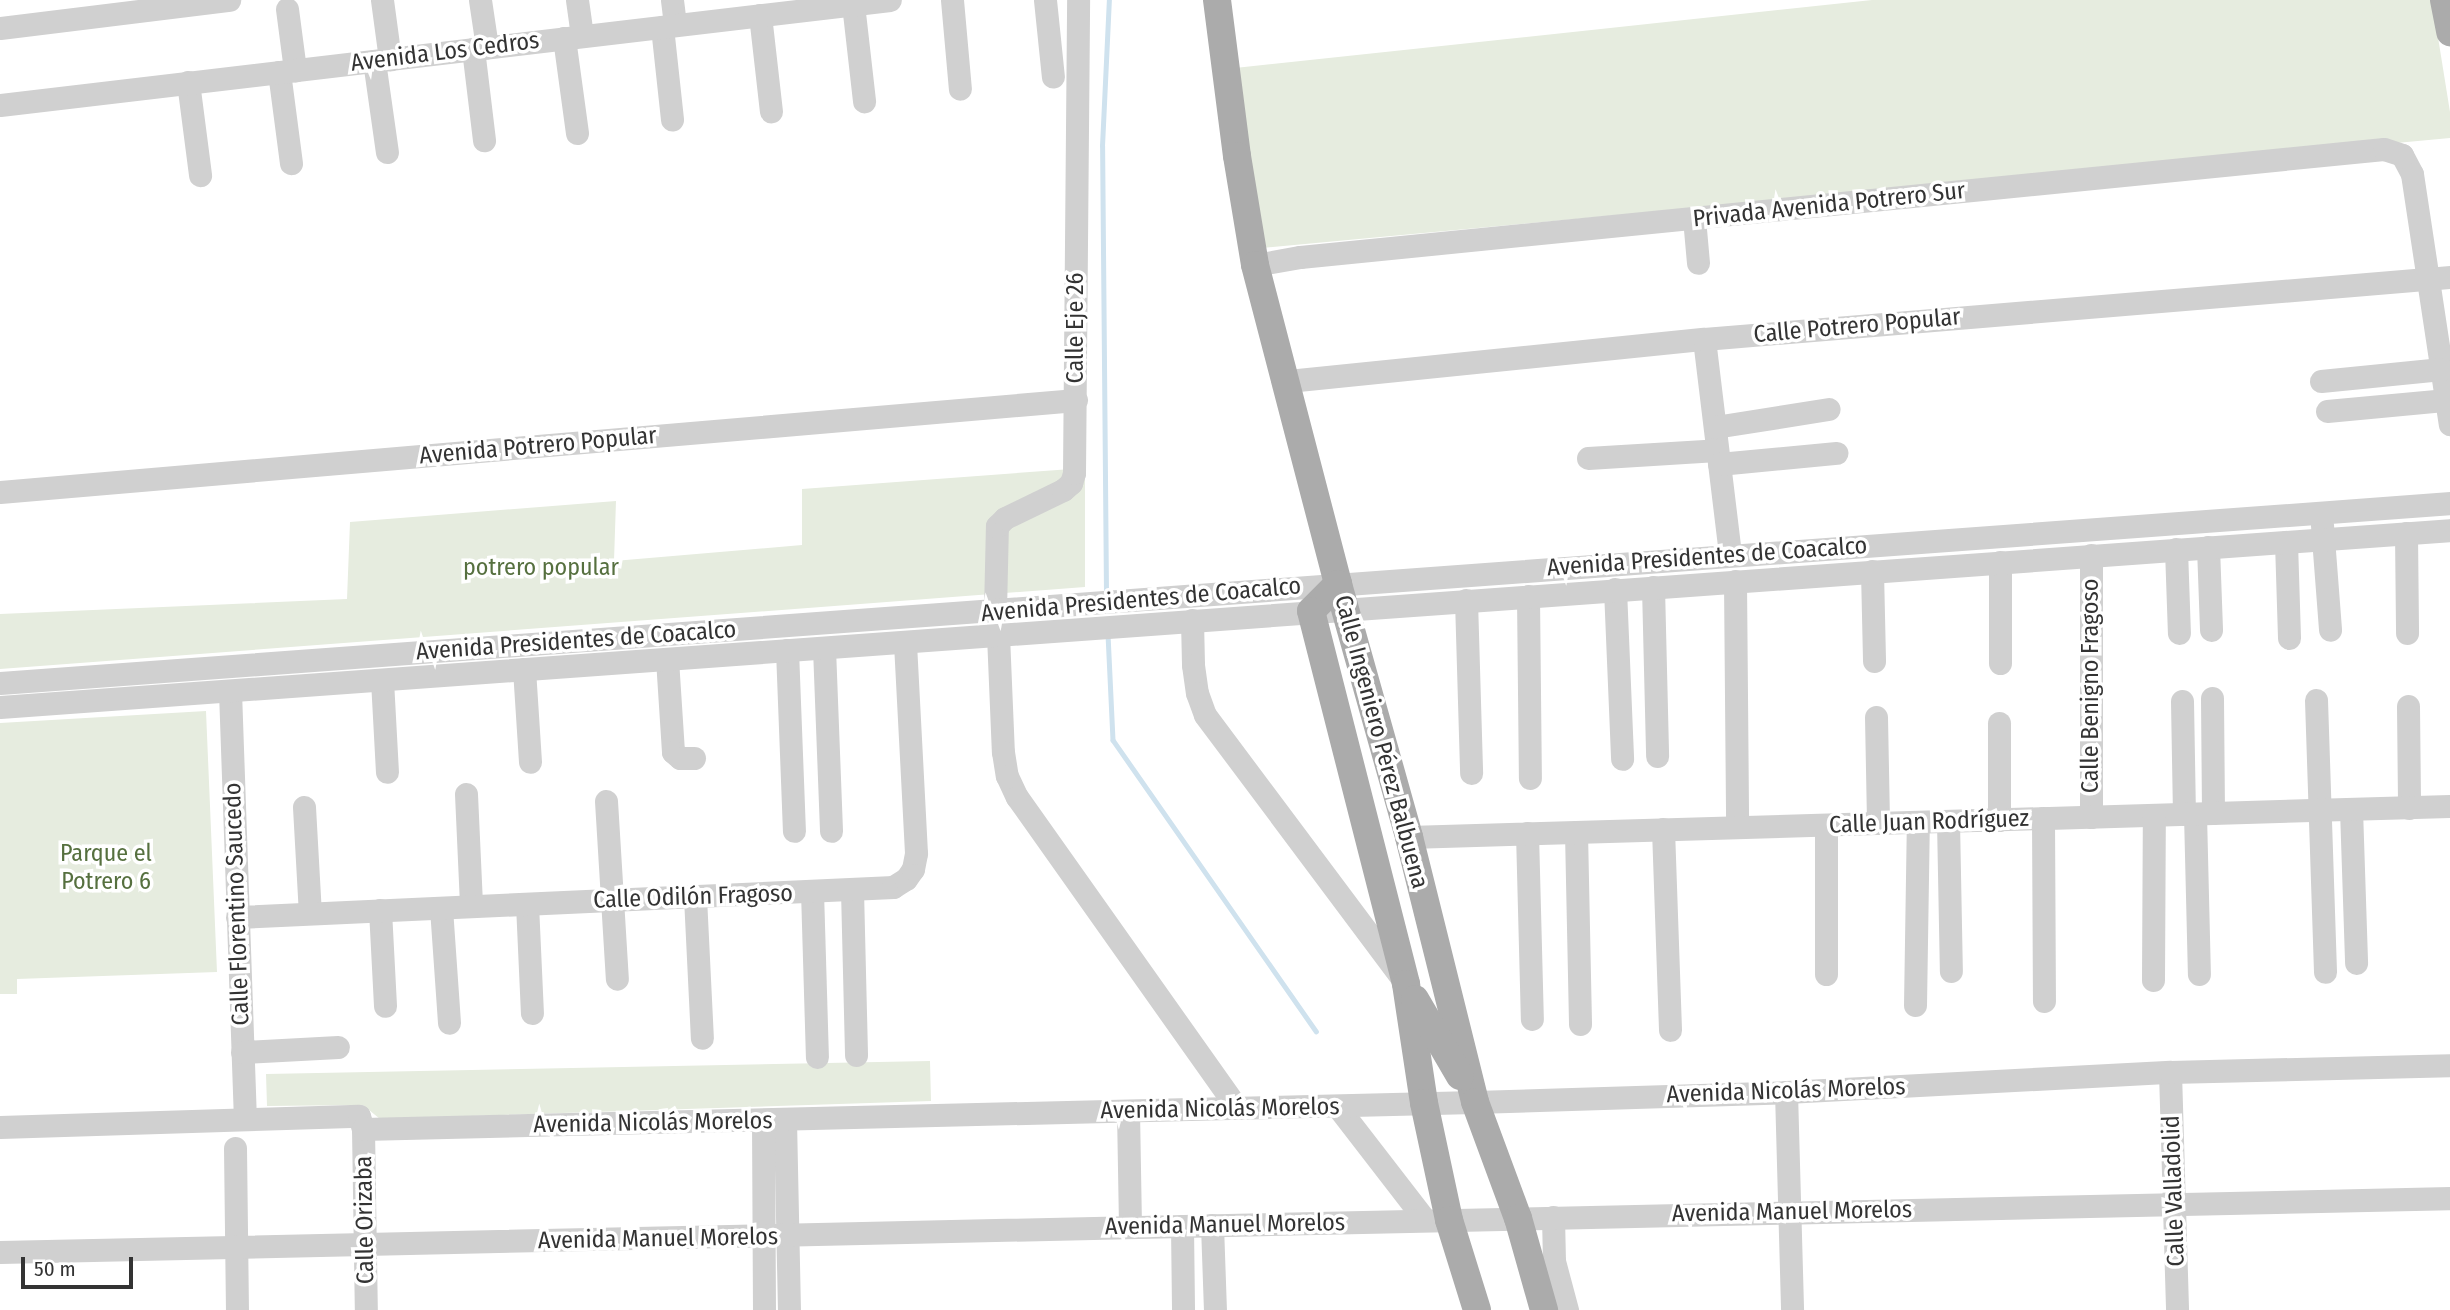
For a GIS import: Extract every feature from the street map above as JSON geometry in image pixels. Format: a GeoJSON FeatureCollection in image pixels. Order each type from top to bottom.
{"type":"FeatureCollection","features":[{"type":"Feature","properties":{"kind":"main road"},"geometry":{"type":"LineString","coordinates":[[1217,0],[1237,156],[1255,265],[1288,381],[1342,596]]}},
{"type":"Feature","properties":{"kind":"main road"},"geometry":{"type":"LineString","coordinates":[[2444,0],[2450,32]]}},
{"type":"Feature","properties":{"kind":"main road","name":"Calle Ingeniero Pérez Balbuena"},"geometry":{"type":"LineString","coordinates":[[1475,1102],[1409,837],[1342,596],[1311,611],[1406,984],[1424,1103],[1437,1220],[1477,1310]]}},
{"type":"Feature","properties":{"kind":"main road"},"geometry":{"type":"LineString","coordinates":[[1406,984],[1475,1102],[1518,1218],[1544,1310]]}},
{"type":"Feature","properties":{"kind":"street"},"geometry":{"type":"LineString","coordinates":[[0,28],[229,0]]}},
{"type":"Feature","properties":{"kind":"street"},"geometry":{"type":"LineString","coordinates":[[382,0],[387,152]]}},
{"type":"Feature","properties":{"kind":"street"},"geometry":{"type":"LineString","coordinates":[[480,0],[484,140]]}},
{"type":"Feature","properties":{"kind":"street"},"geometry":{"type":"LineString","coordinates":[[576,0],[573,37],[577,133]]}},
{"type":"Feature","properties":{"kind":"street"},"geometry":{"type":"LineString","coordinates":[[672,0],[668,26],[672,119]]}},
{"type":"Feature","properties":{"kind":"street"},"geometry":{"type":"LineString","coordinates":[[952,0],[960,89]]}},
{"type":"Feature","properties":{"kind":"street"},"geometry":{"type":"LineString","coordinates":[[1045,0],[1052,77]]}},
{"type":"Feature","properties":{"kind":"street","name":"Calle Eje 26"},"geometry":{"type":"LineString","coordinates":[[995,611],[997,526],[1005,518],[1063,490],[1071,483],[1074,473],[1078,0]]}},
{"type":"Feature","properties":{"kind":"street"},"geometry":{"type":"LineString","coordinates":[[864,101],[870,2]]}},
{"type":"Feature","properties":{"kind":"street","name":"Avenida Los Cedros"},"geometry":{"type":"LineString","coordinates":[[0,105],[668,26],[768,10],[870,2]]}},
{"type":"Feature","properties":{"kind":"street"},"geometry":{"type":"LineString","coordinates":[[287,9],[291,163]]}},
{"type":"Feature","properties":{"kind":"street"},"geometry":{"type":"LineString","coordinates":[[768,10],[771,111]]}},
{"type":"Feature","properties":{"kind":"street"},"geometry":{"type":"LineString","coordinates":[[188,82],[200,175]]}},
{"type":"Feature","properties":{"kind":"street","name":"Privada Avenida Potrero Sur"},"geometry":{"type":"LineString","coordinates":[[1255,265],[1300,257],[2384,149],[2402,155],[2412,174],[2426,278]]}},
{"type":"Feature","properties":{"kind":"street"},"geometry":{"type":"LineString","coordinates":[[1694,218],[1698,263]]}},
{"type":"Feature","properties":{"kind":"street"},"geometry":{"type":"LineString","coordinates":[[2450,277],[2426,278],[2450,424]]}},
{"type":"Feature","properties":{"kind":"street","name":"Calle Potrero Popular"},"geometry":{"type":"LineString","coordinates":[[1288,381],[1704,340],[2426,278]]}},
{"type":"Feature","properties":{"kind":"street"},"geometry":{"type":"LineString","coordinates":[[1704,340],[1730,555]]}},
{"type":"Feature","properties":{"kind":"street"},"geometry":{"type":"LineString","coordinates":[[2320,381],[2441,369]]}},
{"type":"Feature","properties":{"kind":"street","name":"Avenida Potrero Popular"},"geometry":{"type":"LineString","coordinates":[[0,492],[1076,400]]}},
{"type":"Feature","properties":{"kind":"street"},"geometry":{"type":"LineString","coordinates":[[2327,411],[2446,400]]}},
{"type":"Feature","properties":{"kind":"street"},"geometry":{"type":"LineString","coordinates":[[1717,447],[1829,409]]}},
{"type":"Feature","properties":{"kind":"street"},"geometry":{"type":"LineString","coordinates":[[1588,457],[1717,447],[1836,453]]}},
{"type":"Feature","properties":{"kind":"street","name":"Avenida Presidentes de Coacalco"},"geometry":{"type":"LineString","coordinates":[[1342,596],[1582,566],[2450,503]]}},
{"type":"Feature","properties":{"kind":"street"},"geometry":{"type":"LineString","coordinates":[[2321,512],[2330,630]]}},
{"type":"Feature","properties":{"kind":"street","name":"Avenida Presidentes de Coacalco"},"geometry":{"type":"LineString","coordinates":[[0,682],[1156,599],[1342,596],[1466,600],[2450,530]]}},
{"type":"Feature","properties":{"kind":"street"},"geometry":{"type":"LineString","coordinates":[[2406,533],[2407,633]]}},
{"type":"Feature","properties":{"kind":"street"},"geometry":{"type":"LineString","coordinates":[[1959,539],[1960,565]]}},
{"type":"Feature","properties":{"kind":"street"},"geometry":{"type":"LineString","coordinates":[[2286,541],[2289,638]]}},
{"type":"Feature","properties":{"kind":"street"},"geometry":{"type":"LineString","coordinates":[[2208,547],[2211,630]]}},
{"type":"Feature","properties":{"kind":"street"},"geometry":{"type":"LineString","coordinates":[[2176,549],[2179,633]]}},
{"type":"Feature","properties":{"kind":"street","name":"Calle Benigno Fragoso"},"geometry":{"type":"LineString","coordinates":[[2091,555],[2091,817]]}},
{"type":"Feature","properties":{"kind":"street"},"geometry":{"type":"LineString","coordinates":[[2000,562],[2000,663]]}},
{"type":"Feature","properties":{"kind":"street"},"geometry":{"type":"LineString","coordinates":[[1582,566],[1584,592]]}},
{"type":"Feature","properties":{"kind":"street"},"geometry":{"type":"LineString","coordinates":[[1872,571],[1874,661]]}},
{"type":"Feature","properties":{"kind":"street"},"geometry":{"type":"LineString","coordinates":[[1735,581],[1737,827]]}},
{"type":"Feature","properties":{"kind":"street"},"geometry":{"type":"LineString","coordinates":[[1653,587],[1657,756]]}},
{"type":"Feature","properties":{"kind":"street"},"geometry":{"type":"LineString","coordinates":[[1615,590],[1622,760]]}},
{"type":"Feature","properties":{"kind":"street"},"geometry":{"type":"LineString","coordinates":[[2287,595],[2327,593]]}},
{"type":"Feature","properties":{"kind":"street"},"geometry":{"type":"LineString","coordinates":[[1528,596],[1530,778]]}},
{"type":"Feature","properties":{"kind":"street"},"geometry":{"type":"LineString","coordinates":[[1466,600],[1471,773]]}},
{"type":"Feature","properties":{"kind":"street","name":"Avenida Presidentes de Coacalco"},"geometry":{"type":"LineString","coordinates":[[0,708],[1311,611]]}},
{"type":"Feature","properties":{"kind":"street"},"geometry":{"type":"LineString","coordinates":[[879,620],[881,643]]}},
{"type":"Feature","properties":{"kind":"street"},"geometry":{"type":"LineString","coordinates":[[1192,620],[1194,674],[1205,715],[1406,984]]}},
{"type":"Feature","properties":{"kind":"street"},"geometry":{"type":"LineString","coordinates":[[998,635],[1003,752],[1007,776],[1017,797],[1237,1108]]}},
{"type":"Feature","properties":{"kind":"street","name":"Calle Odilón Fragoso"},"geometry":{"type":"LineString","coordinates":[[237,917],[893,887],[906,879],[914,869],[916,853],[905,642]]}},
{"type":"Feature","properties":{"kind":"street"},"geometry":{"type":"LineString","coordinates":[[824,648],[831,831]]}},
{"type":"Feature","properties":{"kind":"street"},"geometry":{"type":"LineString","coordinates":[[787,650],[794,831]]}},
{"type":"Feature","properties":{"kind":"street"},"geometry":{"type":"LineString","coordinates":[[429,652],[432,676]]}},
{"type":"Feature","properties":{"kind":"street"},"geometry":{"type":"LineString","coordinates":[[667,659],[673,752],[680,758],[694,758]]}},
{"type":"Feature","properties":{"kind":"street"},"geometry":{"type":"LineString","coordinates":[[524,669],[530,762]]}},
{"type":"Feature","properties":{"kind":"street"},"geometry":{"type":"LineString","coordinates":[[63,678],[65,703]]}},
{"type":"Feature","properties":{"kind":"street"},"geometry":{"type":"LineString","coordinates":[[382,680],[387,772]]}},
{"type":"Feature","properties":{"kind":"street","name":"Calle Florentino Saucedo"},"geometry":{"type":"LineString","coordinates":[[230,691],[244,1118]]}},
{"type":"Feature","properties":{"kind":"street"},"geometry":{"type":"LineString","coordinates":[[2197,814],[2212,698]]}},
{"type":"Feature","properties":{"kind":"street"},"geometry":{"type":"LineString","coordinates":[[2316,700],[2325,972]]}},
{"type":"Feature","properties":{"kind":"street"},"geometry":{"type":"LineString","coordinates":[[2182,701],[2197,814],[2199,974]]}},
{"type":"Feature","properties":{"kind":"street"},"geometry":{"type":"LineString","coordinates":[[2409,706],[2409,808]]}},
{"type":"Feature","properties":{"kind":"street"},"geometry":{"type":"LineString","coordinates":[[1876,717],[1878,823]]}},
{"type":"Feature","properties":{"kind":"street"},"geometry":{"type":"LineString","coordinates":[[1998,820],[2000,723]]}},
{"type":"Feature","properties":{"kind":"street"},"geometry":{"type":"LineString","coordinates":[[466,794],[471,906]]}},
{"type":"Feature","properties":{"kind":"street"},"geometry":{"type":"LineString","coordinates":[[606,801],[617,979]]}},
{"type":"Feature","properties":{"kind":"street","name":"Calle Juan Rodríguez"},"geometry":{"type":"LineString","coordinates":[[1409,837],[2450,806]]}},
{"type":"Feature","properties":{"kind":"street"},"geometry":{"type":"LineString","coordinates":[[304,807],[310,913]]}},
{"type":"Feature","properties":{"kind":"street"},"geometry":{"type":"LineString","coordinates":[[2351,809],[2356,962]]}},
{"type":"Feature","properties":{"kind":"street"},"geometry":{"type":"LineString","coordinates":[[2153,980],[2154,815]]}},
{"type":"Feature","properties":{"kind":"street"},"geometry":{"type":"LineString","coordinates":[[2043,818],[2044,1001]]}},
{"type":"Feature","properties":{"kind":"street"},"geometry":{"type":"LineString","coordinates":[[1948,821],[1951,971]]}},
{"type":"Feature","properties":{"kind":"street"},"geometry":{"type":"LineString","coordinates":[[1914,1005],[1918,822]]}},
{"type":"Feature","properties":{"kind":"street"},"geometry":{"type":"LineString","coordinates":[[1826,825],[1826,975]]}},
{"type":"Feature","properties":{"kind":"street"},"geometry":{"type":"LineString","coordinates":[[1663,829],[1670,1030]]}},
{"type":"Feature","properties":{"kind":"street"},"geometry":{"type":"LineString","coordinates":[[1576,832],[1580,1024]]}},
{"type":"Feature","properties":{"kind":"street"},"geometry":{"type":"LineString","coordinates":[[1527,833],[1532,1019]]}},
{"type":"Feature","properties":{"kind":"street"},"geometry":{"type":"LineString","coordinates":[[852,890],[856,1055]]}},
{"type":"Feature","properties":{"kind":"street"},"geometry":{"type":"LineString","coordinates":[[812,891],[817,1058]]}},
{"type":"Feature","properties":{"kind":"street"},"geometry":{"type":"LineString","coordinates":[[695,897],[702,1038]]}},
{"type":"Feature","properties":{"kind":"street"},"geometry":{"type":"LineString","coordinates":[[527,904],[532,1013]]}},
{"type":"Feature","properties":{"kind":"street"},"geometry":{"type":"LineString","coordinates":[[441,908],[449,1023]]}},
{"type":"Feature","properties":{"kind":"street"},"geometry":{"type":"LineString","coordinates":[[380,910],[385,1006]]}},
{"type":"Feature","properties":{"kind":"street"},"geometry":{"type":"LineString","coordinates":[[242,1052],[338,1047]]}},
{"type":"Feature","properties":{"kind":"street","name":"Avenida Nicolás Morelos"},"geometry":{"type":"LineString","coordinates":[[0,1126],[356,1115],[362,1119],[363,1129],[774,1121],[1475,1102],[1786,1091],[2171,1072],[2450,1065]]}},
{"type":"Feature","properties":{"kind":"street","name":"Calle Valladolid"},"geometry":{"type":"LineString","coordinates":[[2171,1072],[2177,1310]]}},
{"type":"Feature","properties":{"kind":"street"},"geometry":{"type":"LineString","coordinates":[[1786,1091],[1792,1310]]}},
{"type":"Feature","properties":{"kind":"street"},"geometry":{"type":"LineString","coordinates":[[1338,1106],[1437,1220]]}},
{"type":"Feature","properties":{"kind":"street"},"geometry":{"type":"LineString","coordinates":[[1128,1111],[1130,1227]]}},
{"type":"Feature","properties":{"kind":"street"},"geometry":{"type":"LineString","coordinates":[[774,1121],[787,1236],[789,1310]]}},
{"type":"Feature","properties":{"kind":"street"},"geometry":{"type":"LineString","coordinates":[[764,1310],[763,1237],[774,1121]]}},
{"type":"Feature","properties":{"kind":"street","name":"Calle Orizaba"},"geometry":{"type":"LineString","coordinates":[[363,1129],[366,1310]]}},
{"type":"Feature","properties":{"kind":"street"},"geometry":{"type":"LineString","coordinates":[[235,1148],[237,1310]]}},
{"type":"Feature","properties":{"kind":"street","name":"Avenida Manuel Morelos"},"geometry":{"type":"LineString","coordinates":[[0,1252],[2450,1198]]}},
{"type":"Feature","properties":{"kind":"street"},"geometry":{"type":"LineString","coordinates":[[1553,1217],[1554,1261],[1567,1310]]}},
{"type":"Feature","properties":{"kind":"street"},"geometry":{"type":"LineString","coordinates":[[1212,1225],[1215,1310]]}},
{"type":"Feature","properties":{"kind":"street"},"geometry":{"type":"LineString","coordinates":[[1182,1226],[1183,1310]]}},
{"type":"Feature","properties":{"kind":"green space"},"geometry":{"type":"Polygon","coordinates":[[[1872,0],[2432,0],[2450,112],[2450,138],[1262,248],[1235,68],[1872,0]]]}},
{"type":"Feature","properties":{"kind":"green space","name":"potrero popular"},"geometry":{"type":"Polygon","coordinates":[[[1085,468],[1085,587],[0,669],[0,614],[347,599],[350,522],[616,501],[614,561],[802,545],[802,489],[1085,468]]]}},
{"type":"Feature","properties":{"kind":"green space","name":"Parque el Potrero 6"},"geometry":{"type":"Polygon","coordinates":[[[206,711],[217,972],[17,979],[17,994],[0,994],[0,723],[206,711]]]}},
{"type":"Feature","properties":{"kind":"green space"},"geometry":{"type":"Polygon","coordinates":[[[930,1061],[931,1101],[380,1119],[363,1105],[267,1106],[266,1074],[930,1061]]]}},
{"type":"Feature","properties":{"kind":"waterway"},"geometry":{"type":"LineString","coordinates":[[1106,593],[1102,146],[1109,0]]}},
{"type":"Feature","properties":{"kind":"waterway"},"geometry":{"type":"LineString","coordinates":[[1108,634],[1113,740],[1316,1031]]}}]}
